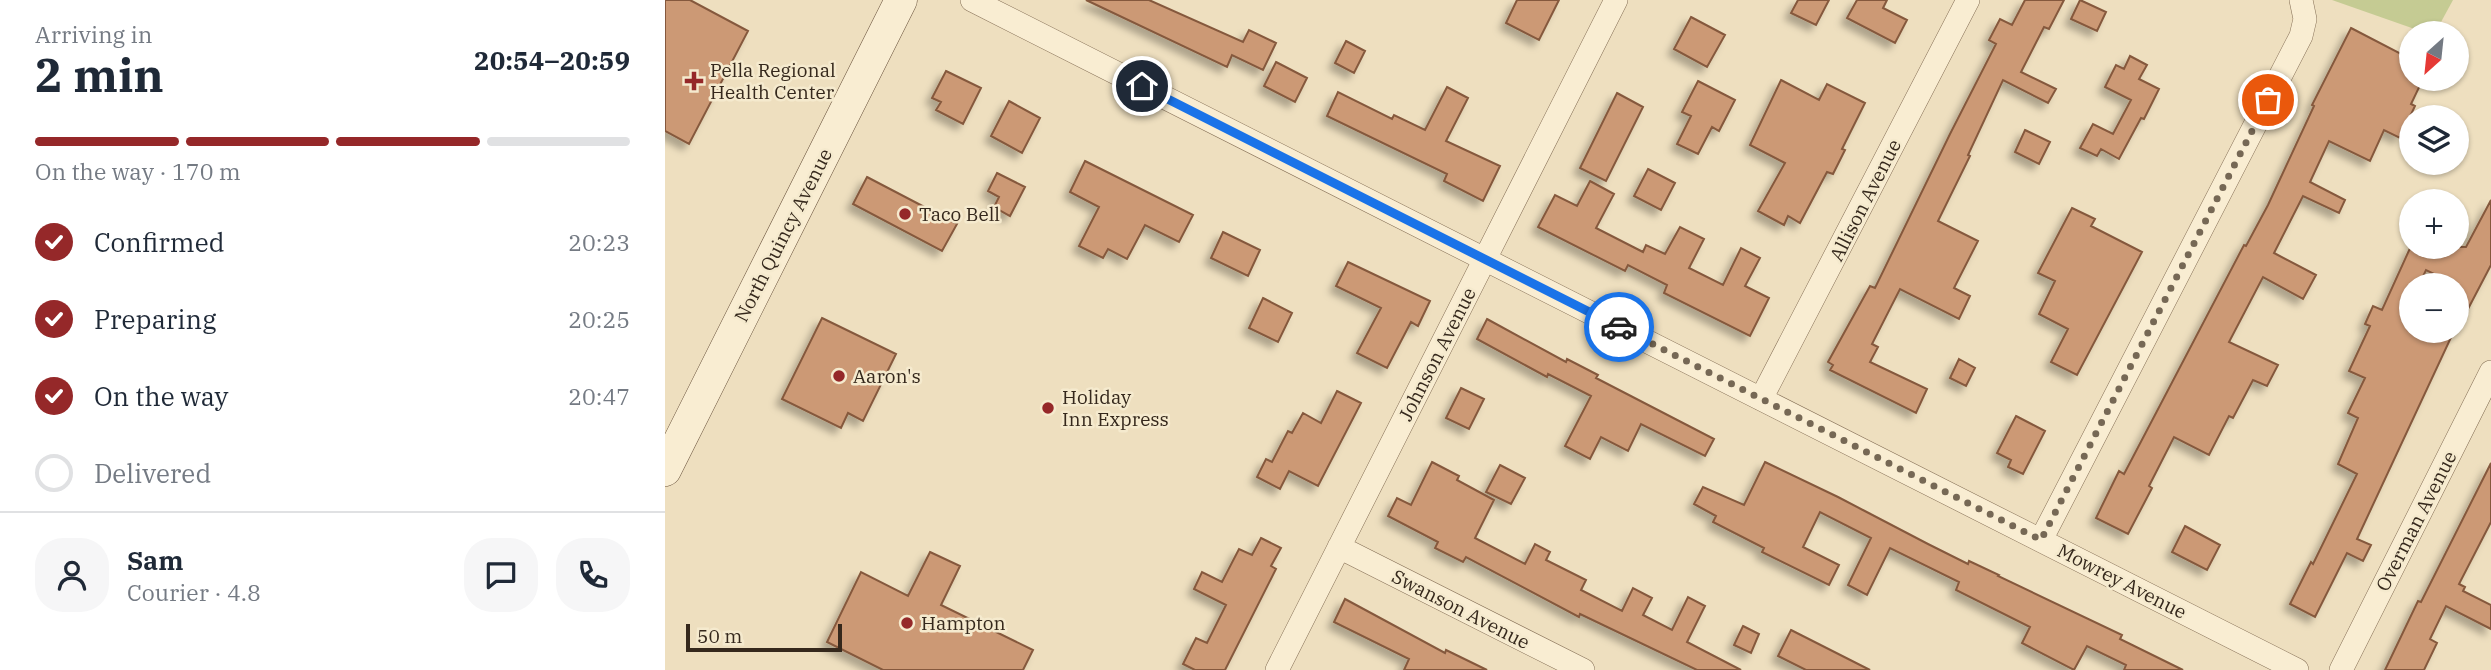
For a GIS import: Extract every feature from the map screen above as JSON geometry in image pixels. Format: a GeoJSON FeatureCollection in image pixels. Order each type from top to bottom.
{"type":"FeatureCollection","features":[{"type":"Feature","properties":{"kind":"main road","name":"North Quincy Avenue"},"geometry":{"type":"LineString","coordinates":[[665,470],[901,0]]}},
{"type":"Feature","properties":{"kind":"street","name":"Mowrey Avenue"},"geometry":{"type":"LineString","coordinates":[[972,0],[2297,670]]}},
{"type":"Feature","properties":{"kind":"street","name":"Johnson Avenue"},"geometry":{"type":"LineString","coordinates":[[1277,670],[1616,0]]}},
{"type":"Feature","properties":{"kind":"street","name":"Allison Avenue"},"geometry":{"type":"LineString","coordinates":[[1761,399],[1968,0]]}},
{"type":"Feature","properties":{"kind":"street"},"geometry":{"type":"LineString","coordinates":[[2041,540],[2301,36],[2303,10]]}},
{"type":"Feature","properties":{"kind":"street","name":"Overman Avenue"},"geometry":{"type":"LineString","coordinates":[[2341,670],[2491,372]]}},
{"type":"Feature","properties":{"kind":"street","name":"Swanson Avenue"},"geometry":{"type":"LineString","coordinates":[[1339,547],[1583,670]]}},
{"type":"Feature","properties":{"kind":"green space"},"geometry":{"type":"Polygon","coordinates":[[[2332,0],[2453,0],[2442,21],[2399,21],[2399,24],[2332,0]]]}},
{"type":"Feature","properties":{"kind":"building","name":"Pella Regional Health Center"},"geometry":{"type":"Polygon","coordinates":[[[665,0],[690,0],[748,31],[689,144],[665,131],[665,0]]]}},
{"type":"Feature","properties":{"kind":"building"},"geometry":{"type":"Polygon","coordinates":[[[1086,0],[1149,0],[1243,42],[1249,30],[1276,43],[1263,70],[1232,55],[1227,67],[1086,0]]]}},
{"type":"Feature","properties":{"kind":"building"},"geometry":{"type":"Polygon","coordinates":[[[1517,0],[1559,0],[1539,40],[1506,23],[1517,0]]]}},
{"type":"Feature","properties":{"kind":"building"},"geometry":{"type":"Polygon","coordinates":[[[1798,0],[1829,0],[1816,25],[1791,13],[1798,0]]]}},
{"type":"Feature","properties":{"kind":"building"},"geometry":{"type":"Polygon","coordinates":[[[1857,0],[1887,0],[1883,8],[1907,20],[1895,43],[1847,18],[1857,0]]]}},
{"type":"Feature","properties":{"kind":"building"},"geometry":{"type":"Polygon","coordinates":[[[2025,0],[2064,0],[2049,29],[2044,27],[2021,72],[2056,89],[2048,103],[2003,80],[1938,221],[1978,241],[1954,288],[1970,296],[1959,319],[1900,289],[1872,344],[1878,347],[1870,362],[1927,389],[1916,413],[1830,370],[1833,365],[1828,362],[1870,286],[1875,288],[1996,44],[1989,40],[2000,19],[2012,25],[2025,0]]]}},
{"type":"Feature","properties":{"kind":"building"},"geometry":{"type":"Polygon","coordinates":[[[2080,0],[2106,12],[2097,31],[2071,19],[2080,0]]]}},
{"type":"Feature","properties":{"kind":"building"},"geometry":{"type":"Polygon","coordinates":[[[1691,17],[1725,35],[1707,67],[1674,49],[1691,17]]]}},
{"type":"Feature","properties":{"kind":"building"},"geometry":{"type":"Polygon","coordinates":[[[2351,28],[2399,53],[2399,91],[2417,91],[2411,104],[2413,105],[2399,105],[2399,138],[2384,130],[2370,161],[2329,141],[2310,182],[2345,200],[2339,213],[2303,196],[2274,253],[2316,275],[2303,299],[2263,277],[2229,342],[2278,365],[2267,386],[2253,380],[2233,418],[2229,416],[2209,455],[2174,437],[2128,534],[2096,518],[2119,471],[2124,474],[2244,245],[2246,246],[2268,205],[2314,106],[2312,105],[2351,28]]]}},
{"type":"Feature","properties":{"kind":"building"},"geometry":{"type":"Polygon","coordinates":[[[1346,41],[1365,51],[1354,73],[1335,63],[1346,41]]]}},
{"type":"Feature","properties":{"kind":"building"},"geometry":{"type":"Polygon","coordinates":[[[2130,56],[2147,65],[2139,79],[2159,89],[2119,159],[2101,149],[2097,156],[2080,148],[2093,124],[2113,134],[2131,100],[2105,87],[2116,65],[2124,69],[2130,56]]]}},
{"type":"Feature","properties":{"kind":"building"},"geometry":{"type":"Polygon","coordinates":[[[1276,62],[1307,78],[1295,102],[1264,86],[1276,62]]]}},
{"type":"Feature","properties":{"kind":"building"},"geometry":{"type":"Polygon","coordinates":[[[946,71],[981,88],[963,124],[936,110],[941,102],[932,98],[946,71]]]}},
{"type":"Feature","properties":{"kind":"building"},"geometry":{"type":"Polygon","coordinates":[[[1781,80],[1819,100],[1827,84],[1865,103],[1833,174],[1827,172],[1800,223],[1788,216],[1784,225],[1758,211],[1785,163],[1750,145],[1781,80]]]}},
{"type":"Feature","properties":{"kind":"building"},"geometry":{"type":"Polygon","coordinates":[[[1698,81],[1735,100],[1719,131],[1712,127],[1698,154],[1677,144],[1691,116],[1682,112],[1698,81]]]}},
{"type":"Feature","properties":{"kind":"building"},"geometry":{"type":"Polygon","coordinates":[[[1447,87],[1468,98],[1446,141],[1500,166],[1483,201],[1444,181],[1447,174],[1327,116],[1338,92],[1392,119],[1394,115],[1425,130],[1447,87]]]}},
{"type":"Feature","properties":{"kind":"building"},"geometry":{"type":"Polygon","coordinates":[[[1617,93],[1643,107],[1606,181],[1580,168],[1617,93]]]}},
{"type":"Feature","properties":{"kind":"building"},"geometry":{"type":"Polygon","coordinates":[[[1009,101],[1040,118],[1022,153],[991,136],[1009,101]]]}},
{"type":"Feature","properties":{"kind":"building"},"geometry":{"type":"Polygon","coordinates":[[[2025,130],[2050,142],[2039,164],[2015,152],[2025,130]]]}},
{"type":"Feature","properties":{"kind":"building"},"geometry":{"type":"Polygon","coordinates":[[[1085,161],[1193,215],[1179,242],[1145,225],[1127,259],[1108,249],[1103,258],[1079,246],[1099,207],[1070,192],[1085,161]]]}},
{"type":"Feature","properties":{"kind":"building"},"geometry":{"type":"Polygon","coordinates":[[[1648,169],[1675,183],[1661,210],[1634,196],[1648,169]]]}},
{"type":"Feature","properties":{"kind":"building"},"geometry":{"type":"Polygon","coordinates":[[[997,173],[1025,187],[1010,216],[994,207],[999,197],[988,191],[997,173]]]}},
{"type":"Feature","properties":{"kind":"building","name":"Taco Bell"},"geometry":{"type":"Polygon","coordinates":[[[867,177],[957,224],[942,251],[853,204],[867,177]]]}},
{"type":"Feature","properties":{"kind":"building"},"geometry":{"type":"Polygon","coordinates":[[[1590,181],[1614,194],[1596,228],[1643,252],[1646,245],[1665,254],[1680,227],[1704,239],[1689,268],[1723,285],[1741,248],[1760,258],[1745,286],[1769,298],[1750,336],[1664,293],[1667,285],[1628,265],[1625,271],[1538,227],[1555,195],[1577,206],[1590,181]]]}},
{"type":"Feature","properties":{"kind":"building"},"geometry":{"type":"Polygon","coordinates":[[[2491,200],[2491,265],[2469,307],[2469,273],[2432,273],[2426,270],[2425,273],[2399,273],[2399,343],[2448,343],[2357,539],[2371,545],[2363,561],[2347,553],[2315,617],[2290,604],[2311,562],[2313,564],[2357,474],[2338,464],[2358,418],[2348,413],[2365,378],[2349,371],[2370,326],[2365,324],[2373,306],[2382,310],[2405,259],[2469,259],[2469,241],[2491,200]]]}},
{"type":"Feature","properties":{"kind":"building"},"geometry":{"type":"Polygon","coordinates":[[[2072,208],[2095,219],[2091,226],[2142,252],[2077,375],[2051,362],[2068,329],[2039,314],[2055,281],[2038,273],[2072,208]]]}},
{"type":"Feature","properties":{"kind":"building"},"geometry":{"type":"Polygon","coordinates":[[[1223,232],[1260,250],[1248,276],[1211,258],[1223,232]]]}},
{"type":"Feature","properties":{"kind":"building"},"geometry":{"type":"Polygon","coordinates":[[[1348,262],[1430,301],[1418,326],[1411,322],[1387,368],[1357,353],[1381,308],[1336,286],[1348,262]]]}},
{"type":"Feature","properties":{"kind":"building"},"geometry":{"type":"Polygon","coordinates":[[[1263,298],[1292,313],[1278,342],[1249,328],[1263,298]]]}},
{"type":"Feature","properties":{"kind":"building","name":"Aaron's"},"geometry":{"type":"Polygon","coordinates":[[[822,318],[896,354],[863,421],[848,413],[841,428],[782,399],[822,318]]]}},
{"type":"Feature","properties":{"kind":"building"},"geometry":{"type":"Polygon","coordinates":[[[1487,319],[1566,362],[1567,359],[1598,375],[1596,378],[1714,439],[1705,456],[1641,424],[1628,451],[1601,437],[1590,459],[1565,446],[1591,396],[1548,374],[1547,377],[1477,339],[1487,319]]]}},
{"type":"Feature","properties":{"kind":"building"},"geometry":{"type":"Polygon","coordinates":[[[1959,359],[1975,368],[1966,386],[1950,378],[1959,359]]]}},
{"type":"Feature","properties":{"kind":"building"},"geometry":{"type":"Polygon","coordinates":[[[1461,388],[1484,399],[1469,429],[1446,418],[1461,388]]]}},
{"type":"Feature","properties":{"kind":"building"},"geometry":{"type":"Polygon","coordinates":[[[1337,391],[1361,403],[1318,486],[1289,471],[1280,489],[1257,477],[1266,459],[1272,462],[1288,431],[1292,433],[1303,413],[1321,423],[1337,391]]]}},
{"type":"Feature","properties":{"kind":"building"},"geometry":{"type":"Polygon","coordinates":[[[2016,416],[2045,431],[2023,474],[2008,467],[2011,460],[1997,453],[2016,416]]]}},
{"type":"Feature","properties":{"kind":"building"},"geometry":{"type":"Polygon","coordinates":[[[1432,462],[1459,476],[1457,480],[1494,500],[1475,538],[1525,564],[1535,544],[1550,552],[1546,560],[1586,580],[1581,590],[1622,611],[1633,588],[1652,598],[1643,615],[1672,630],[1688,597],[1705,606],[1687,642],[1741,670],[1697,670],[1580,614],[1579,617],[1466,557],[1463,562],[1435,548],[1438,542],[1388,516],[1397,498],[1411,505],[1432,462]]]}},
{"type":"Feature","properties":{"kind":"building"},"geometry":{"type":"Polygon","coordinates":[[[1765,462],[1968,564],[1969,561],[2122,635],[2120,639],[2183,670],[2124,670],[2126,665],[2087,646],[2074,670],[2022,643],[2030,627],[1956,590],[1959,582],[1890,548],[1867,595],[1848,585],[1871,538],[1820,512],[1803,547],[1839,565],[1829,585],[1762,552],[1764,548],[1713,522],[1716,516],[1694,504],[1703,487],[1744,505],[1765,462]]]}},
{"type":"Feature","properties":{"kind":"building"},"geometry":{"type":"Polygon","coordinates":[[[2491,463],[2491,522],[2459,584],[2465,587],[2463,591],[2491,605],[2491,629],[2446,606],[2430,639],[2437,643],[2424,670],[2385,670],[2418,601],[2421,602],[2491,463]]]}},
{"type":"Feature","properties":{"kind":"building"},"geometry":{"type":"Polygon","coordinates":[[[1500,465],[1525,478],[1511,504],[1486,492],[1500,465]]]}},
{"type":"Feature","properties":{"kind":"building"},"geometry":{"type":"Polygon","coordinates":[[[2185,526],[2220,545],[2207,570],[2172,552],[2185,526]]]}},
{"type":"Feature","properties":{"kind":"building"},"geometry":{"type":"Polygon","coordinates":[[[1261,538],[1281,548],[1271,566],[1276,569],[1225,670],[1195,670],[1183,664],[1196,638],[1207,643],[1226,605],[1194,589],[1202,572],[1222,582],[1239,549],[1252,555],[1261,538]]]}},
{"type":"Feature","properties":{"kind":"building","name":"Hampton"},"geometry":{"type":"Polygon","coordinates":[[[930,552],[960,566],[941,605],[1033,650],[1023,670],[883,670],[827,642],[861,572],[908,596],[930,552]]]}},
{"type":"Feature","properties":{"kind":"building"},"geometry":{"type":"Polygon","coordinates":[[[1345,599],[1445,653],[1446,650],[1487,670],[1404,670],[1409,659],[1334,622],[1345,599]]]}},
{"type":"Feature","properties":{"kind":"building"},"geometry":{"type":"Polygon","coordinates":[[[1743,626],[1759,634],[1751,653],[1734,645],[1743,626]]]}},
{"type":"Feature","properties":{"kind":"building"},"geometry":{"type":"Polygon","coordinates":[[[1791,630],[1870,670],[1806,670],[1778,656],[1791,630]]]}},
{"type":"Feature","properties":{"kind":"way so far"},"geometry":{"type":"LineString","coordinates":[[1619,327],[2041,540],[2268,100]]}},
{"type":"Feature","properties":{"kind":"place","name":"Pella Regional Health Center"},"geometry":{"type":"Point","coordinates":[694,81]}},
{"type":"Feature","properties":{"kind":"place","name":"Taco Bell"},"geometry":{"type":"Point","coordinates":[905,214]}},
{"type":"Feature","properties":{"kind":"place","name":"Aaron's"},"geometry":{"type":"Point","coordinates":[839,376]}},
{"type":"Feature","properties":{"kind":"place","name":"Holiday Inn Express"},"geometry":{"type":"Point","coordinates":[1048,408]}},
{"type":"Feature","properties":{"kind":"place","name":"Hampton"},"geometry":{"type":"Point","coordinates":[907,623]}},
{"type":"Feature","properties":{"kind":"route"},"geometry":{"type":"LineString","coordinates":[[1142,86],[1619,327]]}}]}
